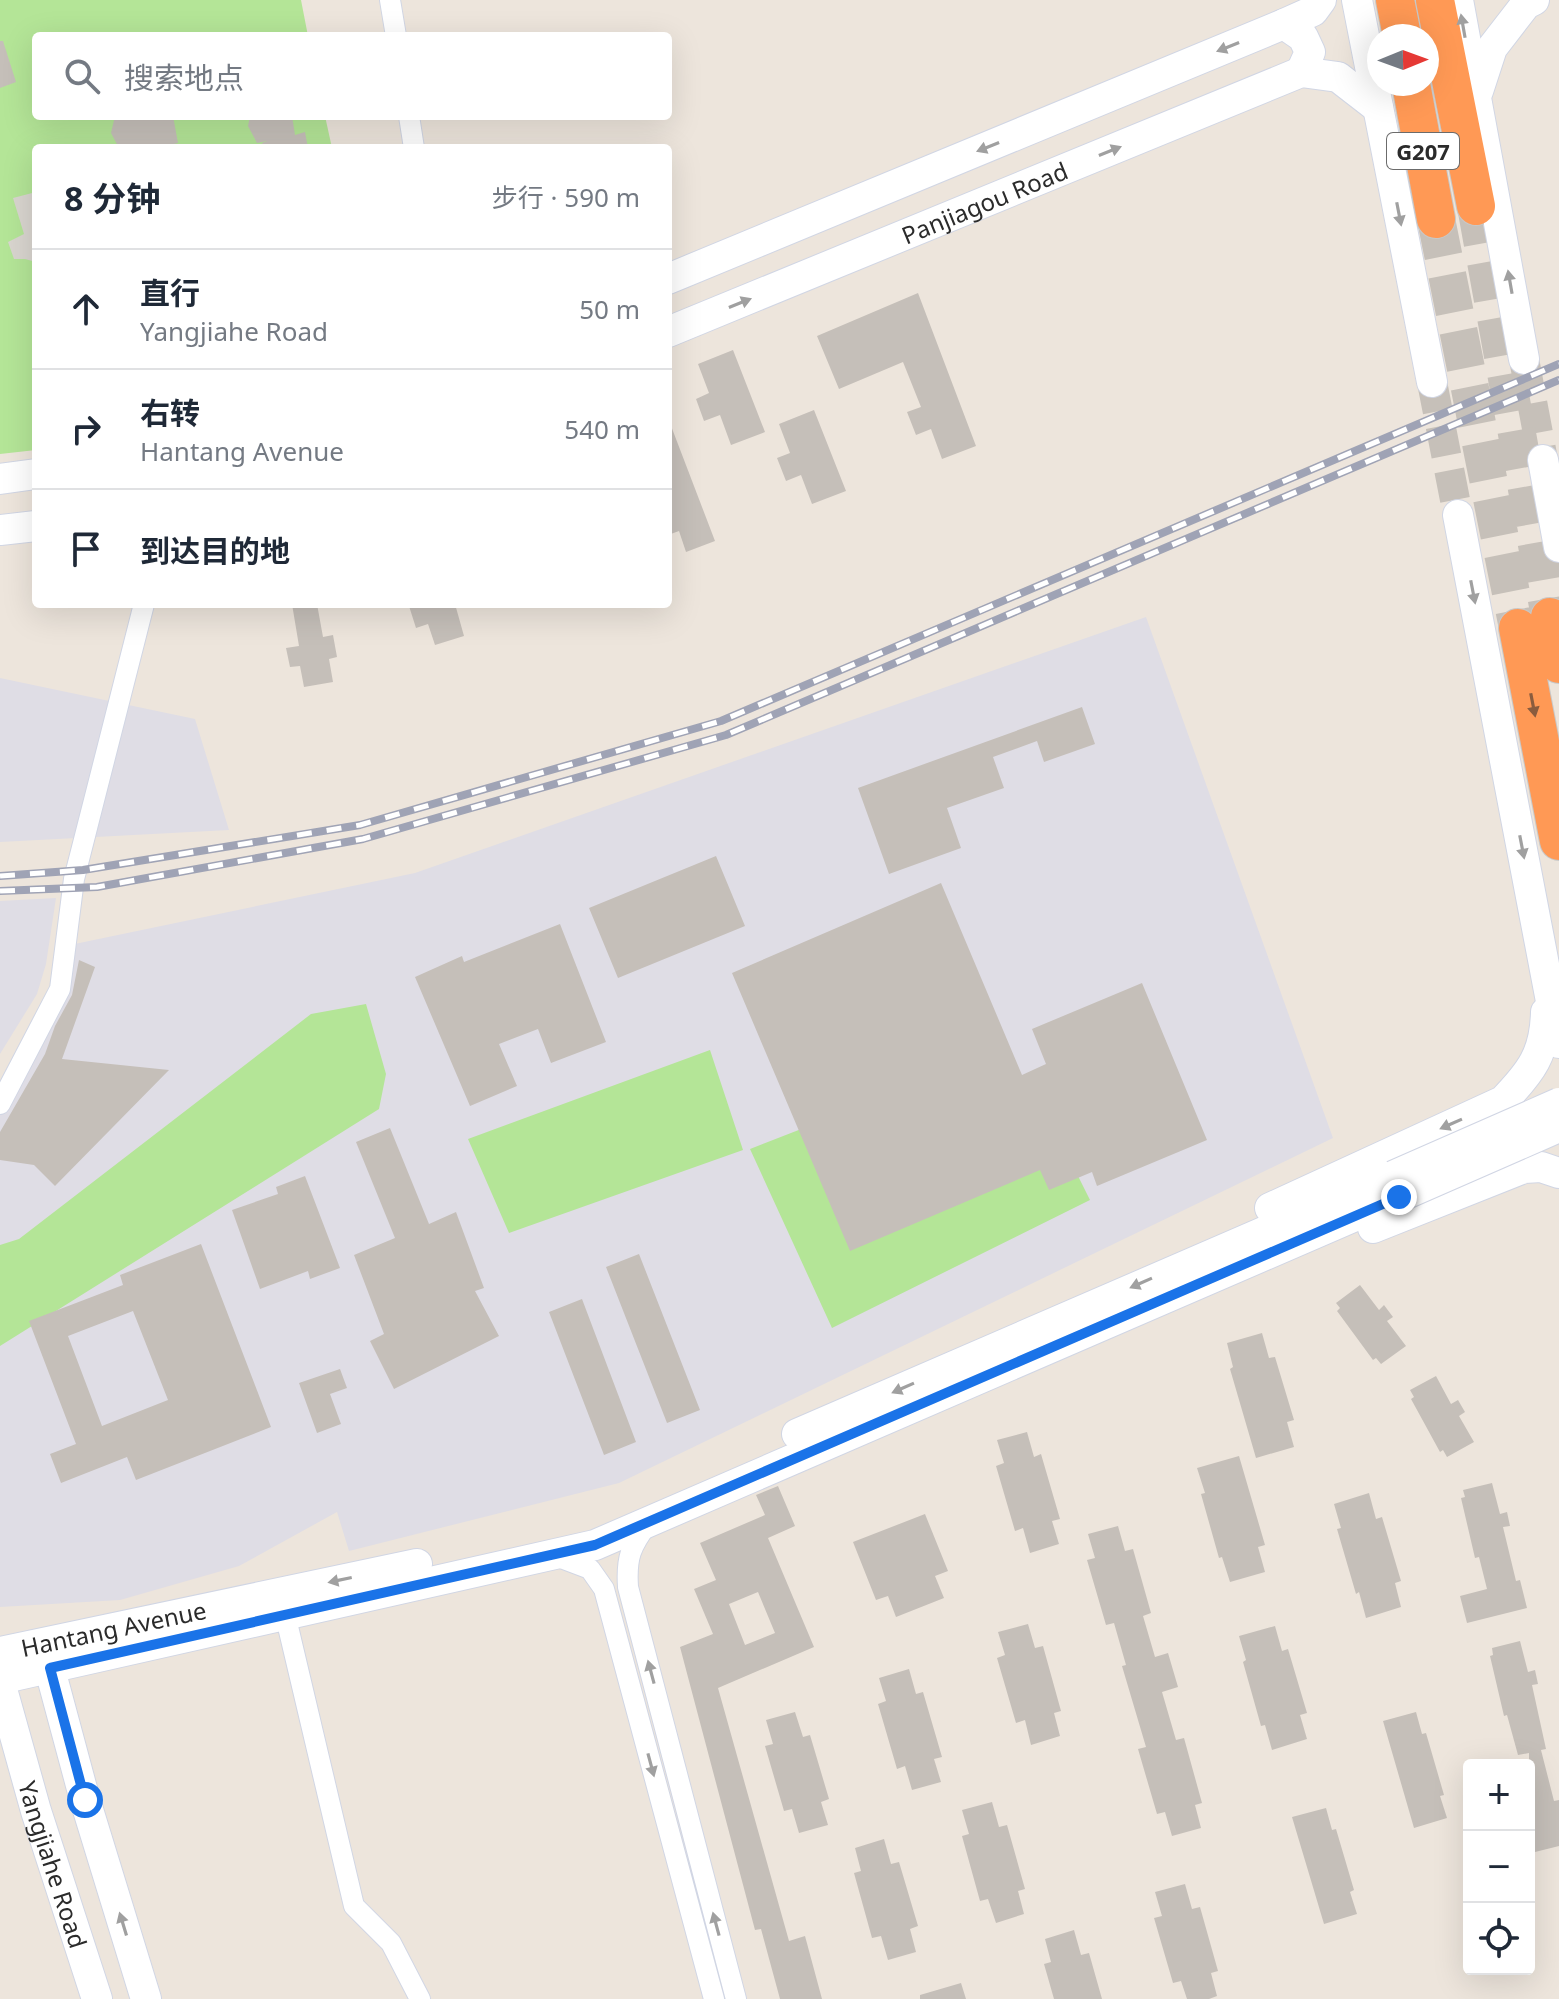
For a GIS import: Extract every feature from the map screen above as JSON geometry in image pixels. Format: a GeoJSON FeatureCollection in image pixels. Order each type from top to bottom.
{"type":"FeatureCollection","features":[{"type":"Feature","properties":{"kind":"highway"},"geometry":{"type":"LineString","coordinates":[[1395,0],[1400,24]]}},
{"type":"Feature","properties":{"kind":"highway","name":"G207"},"geometry":{"type":"LineString","coordinates":[[1435,0],[1476,206]]}},
{"type":"Feature","properties":{"kind":"highway","name":"G207"},"geometry":{"type":"LineString","coordinates":[[1413,96],[1436,219]]}},
{"type":"Feature","properties":{"kind":"highway"},"geometry":{"type":"LineString","coordinates":[[1559,664],[1534,623],[1559,841]]}},
{"type":"Feature","properties":{"kind":"main road","name":"Panjiagou Road"},"geometry":{"type":"LineString","coordinates":[[672,277],[1284,24],[1313,11],[1321,0]]}},
{"type":"Feature","properties":{"kind":"main road"},"geometry":{"type":"LineString","coordinates":[[1357,0],[1432,382]]}},
{"type":"Feature","properties":{"kind":"main road"},"geometry":{"type":"LineString","coordinates":[[1458,0],[1524,359]]}},
{"type":"Feature","properties":{"kind":"main road"},"geometry":{"type":"LineString","coordinates":[[1476,97],[1492,48],[1522,1]]}},
{"type":"Feature","properties":{"kind":"main road"},"geometry":{"type":"LineString","coordinates":[[1284,24],[1303,37],[1310,52],[1301,72],[1338,77],[1378,108]]}},
{"type":"Feature","properties":{"kind":"main road","name":"Panjiagou Road"},"geometry":{"type":"LineString","coordinates":[[672,330],[1301,72]]}},
{"type":"Feature","properties":{"kind":"main road"},"geometry":{"type":"LineString","coordinates":[[1543,460],[1559,547]]}},
{"type":"Feature","properties":{"kind":"main road"},"geometry":{"type":"LineString","coordinates":[[0,479],[32,475]]}},
{"type":"Feature","properties":{"kind":"main road"},"geometry":{"type":"LineString","coordinates":[[1458,515],[1559,1043]]}},
{"type":"Feature","properties":{"kind":"main road"},"geometry":{"type":"LineString","coordinates":[[0,530],[32,526]]}},
{"type":"Feature","properties":{"kind":"main road"},"geometry":{"type":"LineString","coordinates":[[1503,1101],[1529,1074],[1545,1035],[1548,982]]}},
{"type":"Feature","properties":{"kind":"main road"},"geometry":{"type":"LineString","coordinates":[[1190,1274],[1277,1203],[1503,1101],[1525,1100],[1539,1110],[1545,1130],[1539,1155],[1524,1168]]}},
{"type":"Feature","properties":{"kind":"main road"},"geometry":{"type":"LineString","coordinates":[[1396,1186],[1559,1103]]}},
{"type":"Feature","properties":{"kind":"main road"},"geometry":{"type":"LineString","coordinates":[[1396,1186],[1559,1127]]}},
{"type":"Feature","properties":{"kind":"main road"},"geometry":{"type":"LineString","coordinates":[[1190,1274],[1298,1258],[1524,1168],[1541,1167],[1559,1173]]}},
{"type":"Feature","properties":{"kind":"main road","name":"Hantang Avenue"},"geometry":{"type":"LineString","coordinates":[[0,1681],[46,1655],[580,1529],[1396,1186]]}},
{"type":"Feature","properties":{"kind":"main road","name":"Hantang Avenue"},"geometry":{"type":"LineString","coordinates":[[0,1652],[46,1655],[285,1614],[595,1545],[1190,1274]]}},
{"type":"Feature","properties":{"kind":"main road","name":"Yangjiahe Road"},"geometry":{"type":"LineString","coordinates":[[46,1655],[85,1800],[146,1999]]}},
{"type":"Feature","properties":{"kind":"main road","name":"Yangjiahe Road"},"geometry":{"type":"LineString","coordinates":[[0,1681],[36,1811],[97,1999]]}},
{"type":"Feature","properties":{"kind":"main road"},"geometry":{"type":"LineString","coordinates":[[36,1811],[85,1800]]}},
{"type":"Feature","properties":{"kind":"street"},"geometry":{"type":"LineString","coordinates":[[390,0],[395,32]]}},
{"type":"Feature","properties":{"kind":"street"},"geometry":{"type":"LineString","coordinates":[[410,120],[413,144]]}},
{"type":"Feature","properties":{"kind":"street"},"geometry":{"type":"LineString","coordinates":[[0,1104],[60,989],[74,879],[143,608]]}},
{"type":"Feature","properties":{"kind":"street"},"geometry":{"type":"LineString","coordinates":[[649,1522],[633,1544],[627,1564],[628,1587],[736,1999]]}},
{"type":"Feature","properties":{"kind":"street"},"geometry":{"type":"LineString","coordinates":[[553,1555],[590,1569],[604,1589],[714,1999]]}},
{"type":"Feature","properties":{"kind":"street"},"geometry":{"type":"LineString","coordinates":[[285,1614],[354,1906],[391,1943],[420,1999]]}},
{"type":"Feature","properties":{"kind":"shaded area"},"geometry":{"type":"Polygon","coordinates":[[[32,193],[32,261],[14,259],[8,242],[24,234],[13,198],[32,193]]]}},
{"type":"Feature","properties":{"kind":"shaded area"},"geometry":{"type":"Polygon","coordinates":[[[1146,617],[1333,1138],[619,1483],[349,1551],[337,1512],[239,1566],[120,1600],[0,1607],[0,1104],[60,989],[65,946],[415,873],[1146,617]]]}},
{"type":"Feature","properties":{"kind":"shaded area"},"geometry":{"type":"Polygon","coordinates":[[[0,678],[195,719],[229,830],[0,842],[0,678]]]}},
{"type":"Feature","properties":{"kind":"shaded area"},"geometry":{"type":"Polygon","coordinates":[[[56,898],[46,964],[37,994],[0,1054],[0,901],[56,898]]]}},
{"type":"Feature","properties":{"kind":"green space"},"geometry":{"type":"Polygon","coordinates":[[[0,0],[301,0],[307,32],[32,32],[32,120],[326,120],[331,144],[32,144],[32,450],[0,454],[0,0]]]}},
{"type":"Feature","properties":{"kind":"green space"},"geometry":{"type":"Polygon","coordinates":[[[366,1004],[386,1074],[379,1109],[0,1346],[0,1245],[19,1239],[311,1014],[366,1004]]]}},
{"type":"Feature","properties":{"kind":"green space"},"geometry":{"type":"Polygon","coordinates":[[[710,1050],[743,1150],[509,1233],[468,1139],[710,1050]]]}},
{"type":"Feature","properties":{"kind":"green space"},"geometry":{"type":"Polygon","coordinates":[[[809,1126],[1059,1138],[1090,1200],[832,1328],[750,1149],[809,1126]]]}},
{"type":"Feature","properties":{"kind":"building"},"geometry":{"type":"Polygon","coordinates":[[[0,41],[3,41],[16,82],[0,88],[0,41]]]}},
{"type":"Feature","properties":{"kind":"building"},"geometry":{"type":"Polygon","coordinates":[[[114,120],[174,120],[178,143],[117,144],[111,133],[114,120]]]}},
{"type":"Feature","properties":{"kind":"building"},"geometry":{"type":"Polygon","coordinates":[[[249,120],[293,120],[295,135],[305,132],[307,144],[257,143],[248,126],[249,120]]]}},
{"type":"Feature","properties":{"kind":"building"},"geometry":{"type":"Polygon","coordinates":[[[918,293],[976,446],[942,459],[931,429],[916,435],[907,412],[921,407],[903,362],[839,389],[817,336],[918,293]]]}},
{"type":"Feature","properties":{"kind":"building"},"geometry":{"type":"Polygon","coordinates":[[[733,350],[765,432],[731,445],[720,415],[704,421],[696,399],[709,393],[698,364],[733,350]]]}},
{"type":"Feature","properties":{"kind":"building"},"geometry":{"type":"Polygon","coordinates":[[[814,410],[846,491],[812,504],[801,475],[786,481],[777,458],[790,453],[779,424],[814,410]]]}},
{"type":"Feature","properties":{"kind":"building"},"geometry":{"type":"Polygon","coordinates":[[[672,428],[715,541],[686,552],[679,531],[672,534],[672,428]]]}},
{"type":"Feature","properties":{"kind":"building"},"geometry":{"type":"Polygon","coordinates":[[[293,608],[318,608],[323,637],[333,635],[337,657],[329,659],[333,682],[304,687],[300,666],[290,667],[286,648],[299,646],[293,608]]]}},
{"type":"Feature","properties":{"kind":"building"},"geometry":{"type":"Polygon","coordinates":[[[410,608],[456,608],[464,636],[435,645],[428,624],[416,628],[410,608]]]}},
{"type":"Feature","properties":{"kind":"building"},"geometry":{"type":"Polygon","coordinates":[[[1082,707],[1095,744],[1044,762],[1037,741],[993,757],[1004,788],[947,808],[961,848],[889,874],[858,788],[1082,707]]]}},
{"type":"Feature","properties":{"kind":"building"},"geometry":{"type":"Polygon","coordinates":[[[716,856],[745,926],[618,978],[589,908],[716,856]]]}},
{"type":"Feature","properties":{"kind":"building"},"geometry":{"type":"Polygon","coordinates":[[[941,883],[1022,1075],[1046,1064],[1032,1029],[1142,983],[1207,1140],[1097,1186],[1092,1172],[1049,1190],[1040,1170],[850,1251],[732,973],[941,883]]]}},
{"type":"Feature","properties":{"kind":"building"},"geometry":{"type":"Polygon","coordinates":[[[560,924],[606,1042],[551,1063],[538,1029],[499,1044],[517,1086],[470,1106],[415,977],[462,956],[464,962],[560,924]]]}},
{"type":"Feature","properties":{"kind":"building"},"geometry":{"type":"Polygon","coordinates":[[[79,960],[95,967],[62,1059],[169,1070],[55,1186],[34,1165],[0,1160],[0,1132],[45,1054],[55,1026],[72,995],[79,960]]]}},
{"type":"Feature","properties":{"kind":"building"},"geometry":{"type":"Polygon","coordinates":[[[390,1128],[429,1224],[456,1212],[484,1288],[475,1291],[499,1336],[394,1389],[370,1341],[384,1334],[354,1255],[395,1238],[356,1142],[390,1128]]]}},
{"type":"Feature","properties":{"kind":"building"},"geometry":{"type":"Polygon","coordinates":[[[305,1176],[340,1268],[310,1279],[308,1271],[260,1289],[232,1210],[278,1194],[276,1187],[305,1176]]]}},
{"type":"Feature","properties":{"kind":"building"},"geometry":{"type":"Polygon","coordinates":[[[201,1244],[271,1427],[136,1480],[127,1457],[61,1483],[50,1454],[76,1444],[29,1321],[123,1285],[120,1275],[201,1244]],[[133,1311],[68,1336],[102,1426],[168,1400],[133,1311]]]}},
{"type":"Feature","properties":{"kind":"building"},"geometry":{"type":"Polygon","coordinates":[[[639,1254],[700,1410],[667,1423],[606,1267],[639,1254]]]}},
{"type":"Feature","properties":{"kind":"building"},"geometry":{"type":"Polygon","coordinates":[[[1360,1285],[1379,1310],[1384,1305],[1393,1317],[1387,1321],[1406,1346],[1381,1364],[1376,1358],[1373,1360],[1337,1311],[1340,1308],[1336,1303],[1360,1285]]]}},
{"type":"Feature","properties":{"kind":"building"},"geometry":{"type":"Polygon","coordinates":[[[582,1299],[636,1442],[604,1455],[549,1312],[582,1299]]]}},
{"type":"Feature","properties":{"kind":"building"},"geometry":{"type":"Polygon","coordinates":[[[1262,1333],[1269,1358],[1275,1357],[1294,1420],[1287,1422],[1294,1447],[1256,1458],[1230,1369],[1233,1367],[1227,1343],[1262,1333]]]}},
{"type":"Feature","properties":{"kind":"building"},"geometry":{"type":"Polygon","coordinates":[[[340,1369],[347,1388],[330,1394],[341,1424],[317,1433],[299,1383],[340,1369]]]}},
{"type":"Feature","properties":{"kind":"building"},"geometry":{"type":"Polygon","coordinates":[[[1436,1376],[1451,1404],[1458,1400],[1465,1412],[1459,1416],[1474,1442],[1447,1457],[1443,1450],[1440,1452],[1411,1399],[1414,1397],[1410,1390],[1436,1376]]]}},
{"type":"Feature","properties":{"kind":"building"},"geometry":{"type":"Polygon","coordinates":[[[1027,1432],[1034,1457],[1041,1454],[1060,1519],[1052,1521],[1059,1544],[1030,1553],[1023,1528],[1015,1531],[996,1466],[1004,1463],[997,1440],[1027,1432]]]}},
{"type":"Feature","properties":{"kind":"building"},"geometry":{"type":"Polygon","coordinates":[[[1239,1456],[1265,1545],[1258,1547],[1265,1572],[1230,1582],[1222,1557],[1219,1558],[1197,1468],[1239,1456]]]}},
{"type":"Feature","properties":{"kind":"building"},"geometry":{"type":"Polygon","coordinates":[[[1492,1483],[1500,1514],[1507,1512],[1510,1526],[1503,1527],[1516,1581],[1520,1580],[1527,1608],[1467,1623],[1460,1596],[1487,1589],[1479,1557],[1475,1558],[1461,1498],[1465,1497],[1463,1490],[1492,1483]]]}},
{"type":"Feature","properties":{"kind":"building"},"geometry":{"type":"Polygon","coordinates":[[[778,1486],[795,1526],[768,1538],[814,1647],[718,1688],[789,1941],[805,1936],[822,1999],[780,1999],[761,1929],[755,1930],[680,1647],[713,1634],[694,1589],[716,1580],[700,1543],[765,1515],[756,1495],[778,1486]],[[758,1592],[729,1604],[745,1645],[775,1633],[758,1592]]]}},
{"type":"Feature","properties":{"kind":"building"},"geometry":{"type":"Polygon","coordinates":[[[1369,1493],[1376,1519],[1382,1517],[1401,1581],[1395,1583],[1401,1607],[1366,1618],[1337,1529],[1341,1528],[1334,1504],[1369,1493]]]}},
{"type":"Feature","properties":{"kind":"building"},"geometry":{"type":"Polygon","coordinates":[[[925,1514],[948,1571],[935,1576],[944,1598],[896,1617],[888,1596],[876,1600],[853,1542],[925,1514]]]}},
{"type":"Feature","properties":{"kind":"building"},"geometry":{"type":"Polygon","coordinates":[[[1118,1526],[1125,1551],[1133,1549],[1151,1613],[1143,1616],[1155,1657],[1168,1653],[1178,1687],[1162,1692],[1176,1740],[1184,1738],[1202,1803],[1195,1805],[1201,1828],[1172,1836],[1165,1812],[1157,1814],[1138,1749],[1146,1747],[1122,1666],[1126,1665],[1114,1623],[1106,1625],[1087,1560],[1095,1558],[1088,1534],[1118,1526]]]}},
{"type":"Feature","properties":{"kind":"building"},"geometry":{"type":"Polygon","coordinates":[[[1028,1624],[1035,1648],[1043,1646],[1061,1711],[1054,1713],[1060,1736],[1031,1745],[1025,1720],[1016,1723],[997,1658],[1005,1655],[998,1632],[1028,1624]]]}},
{"type":"Feature","properties":{"kind":"building"},"geometry":{"type":"Polygon","coordinates":[[[1275,1626],[1282,1651],[1288,1649],[1307,1713],[1300,1715],[1307,1739],[1272,1750],[1265,1725],[1261,1726],[1239,1636],[1275,1626]]]}},
{"type":"Feature","properties":{"kind":"building"},"geometry":{"type":"Polygon","coordinates":[[[1520,1641],[1528,1672],[1535,1670],[1538,1684],[1532,1685],[1546,1749],[1541,1750],[1554,1801],[1559,1800],[1559,1846],[1535,1852],[1535,1759],[1529,1759],[1529,1753],[1518,1755],[1507,1715],[1504,1716],[1490,1656],[1493,1655],[1492,1648],[1520,1641]]]}},
{"type":"Feature","properties":{"kind":"building"},"geometry":{"type":"Polygon","coordinates":[[[909,1669],[916,1694],[923,1692],[942,1757],[934,1759],[941,1782],[912,1790],[905,1766],[897,1769],[878,1704],[886,1701],[879,1678],[909,1669]]]}},
{"type":"Feature","properties":{"kind":"building"},"geometry":{"type":"Polygon","coordinates":[[[795,1712],[803,1737],[810,1735],[829,1799],[821,1802],[828,1825],[799,1833],[792,1809],[784,1811],[765,1746],[773,1744],[766,1720],[795,1712]]]}},
{"type":"Feature","properties":{"kind":"building"},"geometry":{"type":"Polygon","coordinates":[[[1416,1712],[1422,1734],[1426,1733],[1444,1795],[1440,1796],[1447,1818],[1414,1828],[1383,1721],[1416,1712]]]}},
{"type":"Feature","properties":{"kind":"building"},"geometry":{"type":"Polygon","coordinates":[[[992,1802],[999,1827],[1007,1825],[1025,1889],[1018,1891],[1024,1914],[996,1923],[988,1899],[980,1901],[962,1836],[969,1834],[962,1810],[992,1802]]]}},
{"type":"Feature","properties":{"kind":"building"},"geometry":{"type":"Polygon","coordinates":[[[1326,1808],[1332,1830],[1336,1829],[1354,1890],[1350,1892],[1357,1914],[1324,1924],[1292,1817],[1326,1808]]]}},
{"type":"Feature","properties":{"kind":"building"},"geometry":{"type":"Polygon","coordinates":[[[884,1839],[891,1864],[899,1862],[918,1926],[910,1929],[916,1952],[888,1960],[881,1936],[872,1938],[854,1873],[861,1871],[855,1848],[884,1839]]]}},
{"type":"Feature","properties":{"kind":"building"},"geometry":{"type":"Polygon","coordinates":[[[1185,1884],[1192,1909],[1200,1907],[1218,1971],[1211,1973],[1217,1996],[1209,1999],[1187,1999],[1181,1981],[1173,1983],[1154,1918],[1162,1916],[1155,1892],[1185,1884]]]}},
{"type":"Feature","properties":{"kind":"building"},"geometry":{"type":"Polygon","coordinates":[[[1074,1930],[1081,1955],[1089,1953],[1102,1999],[1054,1999],[1044,1964],[1051,1962],[1045,1939],[1074,1930]]]}},
{"type":"Feature","properties":{"kind":"building"},"geometry":{"type":"Polygon","coordinates":[[[961,1983],[966,1999],[920,1999],[920,1995],[961,1983]]]}},
{"type":"Feature","properties":{"kind":"tunnel"},"geometry":{"type":"LineString","coordinates":[[1476,206],[1550,617]]}},
{"type":"Feature","properties":{"kind":"tunnel"},"geometry":{"type":"LineString","coordinates":[[1436,219],[1518,628]]}},
{"type":"Feature","properties":{"kind":"tunnel"},"geometry":{"type":"LineString","coordinates":[[1524,359],[1543,460]]}},
{"type":"Feature","properties":{"kind":"tunnel"},"geometry":{"type":"LineString","coordinates":[[1432,382],[1458,515]]}},
{"type":"Feature","properties":{"kind":"railway"},"geometry":{"type":"LineString","coordinates":[[0,876],[83,870],[360,825],[721,721],[1559,364]]}},
{"type":"Feature","properties":{"kind":"railway"},"geometry":{"type":"LineString","coordinates":[[0,891],[97,887],[363,839],[726,735],[1559,380]]}},
{"type":"Feature","properties":{"kind":"route"},"geometry":{"type":"LineString","coordinates":[[85,1800],[50,1668],[595,1545],[1399,1197]]}}]}
